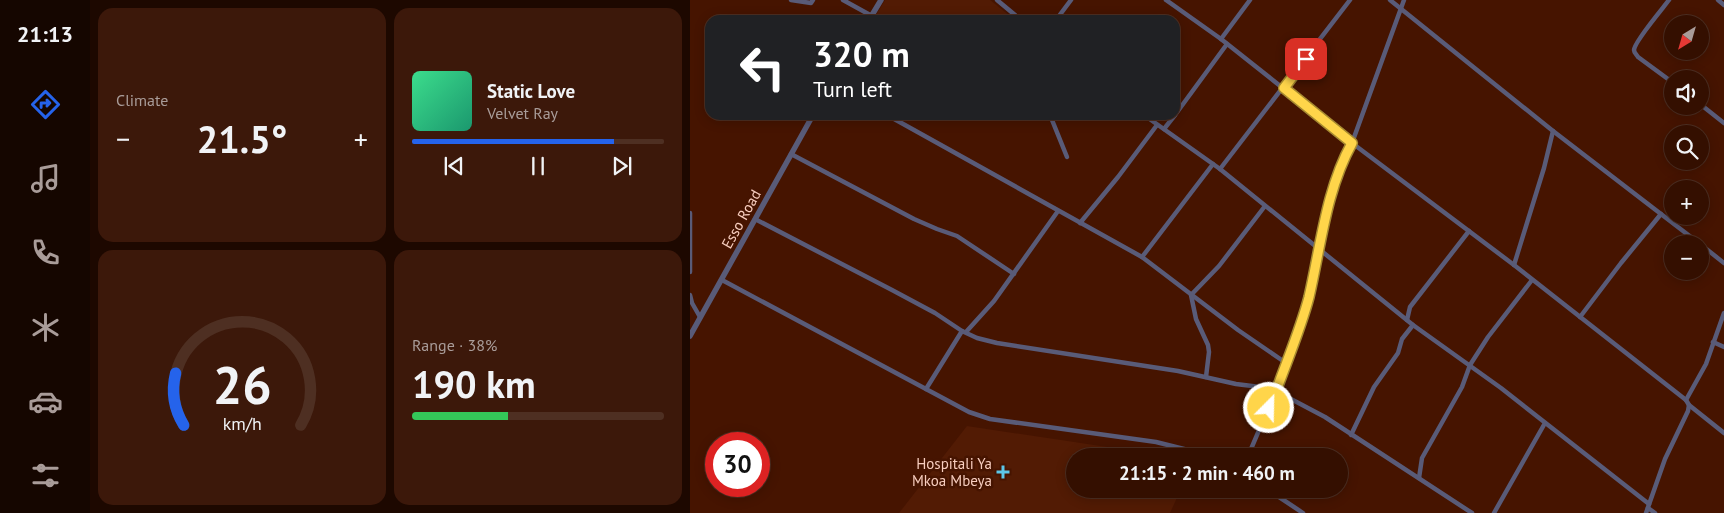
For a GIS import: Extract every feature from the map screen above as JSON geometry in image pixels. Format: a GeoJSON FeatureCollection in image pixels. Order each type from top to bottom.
{"type":"FeatureCollection","features":[{"type":"Feature","properties":{"kind":"street"},"geometry":{"type":"LineString","coordinates":[[791,0],[811,3],[813,0]]}},
{"type":"Feature","properties":{"kind":"street"},"geometry":{"type":"LineString","coordinates":[[843,0],[866,15]]}},
{"type":"Feature","properties":{"kind":"street"},"geometry":{"type":"LineString","coordinates":[[873,15],[881,0]]}},
{"type":"Feature","properties":{"kind":"street"},"geometry":{"type":"LineString","coordinates":[[997,0],[1015,15]]}},
{"type":"Feature","properties":{"kind":"street"},"geometry":{"type":"LineString","coordinates":[[1060,15],[1071,0]]}},
{"type":"Feature","properties":{"kind":"street"},"geometry":{"type":"LineString","coordinates":[[1166,0],[1221,39],[1352,143],[1514,265],[1724,433]]}},
{"type":"Feature","properties":{"kind":"street"},"geometry":{"type":"LineString","coordinates":[[1221,39],[1250,0]]}},
{"type":"Feature","properties":{"kind":"street"},"geometry":{"type":"LineString","coordinates":[[1220,169],[1350,0]]}},
{"type":"Feature","properties":{"kind":"street"},"geometry":{"type":"LineString","coordinates":[[1390,0],[1553,131],[1688,235]]}},
{"type":"Feature","properties":{"kind":"street"},"geometry":{"type":"LineString","coordinates":[[1252,448],[1275,394],[1308,300],[1334,182],[1352,143],[1404,0]]}},
{"type":"Feature","properties":{"kind":"street"},"geometry":{"type":"LineString","coordinates":[[1664,76],[1638,57],[1634,52],[1634,48],[1669,0]]}},
{"type":"Feature","properties":{"kind":"street"},"geometry":{"type":"LineString","coordinates":[[1718,0],[1724,4]]}},
{"type":"Feature","properties":{"kind":"street"},"geometry":{"type":"LineString","coordinates":[[1180,108],[1227,44]]}},
{"type":"Feature","properties":{"kind":"street"},"geometry":{"type":"LineString","coordinates":[[1709,111],[1724,123]]}},
{"type":"Feature","properties":{"kind":"street","name":"Esso Road"},"geometry":{"type":"LineString","coordinates":[[690,336],[810,120]]}},
{"type":"Feature","properties":{"kind":"street"},"geometry":{"type":"LineString","coordinates":[[896,120],[1142,257],[1238,330],[1286,363]]}},
{"type":"Feature","properties":{"kind":"street"},"geometry":{"type":"LineString","coordinates":[[1052,120],[1067,157]]}},
{"type":"Feature","properties":{"kind":"street"},"geometry":{"type":"LineString","coordinates":[[1150,120],[1220,169],[1413,325],[1470,365],[1545,423],[1655,513]]}},
{"type":"Feature","properties":{"kind":"street"},"geometry":{"type":"LineString","coordinates":[[1164,129],[1171,120]]}},
{"type":"Feature","properties":{"kind":"street"},"geometry":{"type":"LineString","coordinates":[[1080,223],[1118,177],[1156,125]]}},
{"type":"Feature","properties":{"kind":"street"},"geometry":{"type":"LineString","coordinates":[[1514,265],[1542,176],[1553,131]]}},
{"type":"Feature","properties":{"kind":"street"},"geometry":{"type":"LineString","coordinates":[[791,154],[914,219],[937,230],[957,236],[1014,274]]}},
{"type":"Feature","properties":{"kind":"street"},"geometry":{"type":"LineString","coordinates":[[1142,257],[1213,164]]}},
{"type":"Feature","properties":{"kind":"street"},"geometry":{"type":"LineString","coordinates":[[1191,295],[1219,266],[1265,206]]}},
{"type":"Feature","properties":{"kind":"street"},"geometry":{"type":"LineString","coordinates":[[926,389],[964,332],[994,301],[1058,211]]}},
{"type":"Feature","properties":{"kind":"street"},"geometry":{"type":"LineString","coordinates":[[690,213],[690,272]]}},
{"type":"Feature","properties":{"kind":"street"},"geometry":{"type":"LineString","coordinates":[[1580,317],[1661,214]]}},
{"type":"Feature","properties":{"kind":"street"},"geometry":{"type":"LineString","coordinates":[[755,219],[935,313],[977,338],[997,343],[1148,366],[1264,389],[1268,396],[1269,408]]}},
{"type":"Feature","properties":{"kind":"street"},"geometry":{"type":"LineString","coordinates":[[1407,320],[1410,307],[1469,231]]}},
{"type":"Feature","properties":{"kind":"street"},"geometry":{"type":"LineString","coordinates":[[1709,251],[1724,263]]}},
{"type":"Feature","properties":{"kind":"street"},"geometry":{"type":"LineString","coordinates":[[722,280],[969,412],[990,419],[1156,442],[1180,448]]}},
{"type":"Feature","properties":{"kind":"street"},"geometry":{"type":"LineString","coordinates":[[1419,478],[1422,458],[1462,387],[1470,365],[1488,337],[1532,280]]}},
{"type":"Feature","properties":{"kind":"street"},"geometry":{"type":"LineString","coordinates":[[690,295],[700,317]]}},
{"type":"Feature","properties":{"kind":"street"},"geometry":{"type":"LineString","coordinates":[[1191,295],[1196,319],[1208,345],[1206,377]]}},
{"type":"Feature","properties":{"kind":"street"},"geometry":{"type":"LineString","coordinates":[[1648,508],[1665,459],[1724,313]]}},
{"type":"Feature","properties":{"kind":"street"},"geometry":{"type":"LineString","coordinates":[[1351,435],[1369,396],[1398,353],[1402,339],[1413,325]]}},
{"type":"Feature","properties":{"kind":"street"},"geometry":{"type":"LineString","coordinates":[[1713,342],[1724,347]]}},
{"type":"Feature","properties":{"kind":"street"},"geometry":{"type":"LineString","coordinates":[[1275,394],[1306,406],[1472,513]]}},
{"type":"Feature","properties":{"kind":"street"},"geometry":{"type":"LineString","coordinates":[[1494,513],[1545,423]]}},
{"type":"Feature","properties":{"kind":"street"},"geometry":{"type":"LineString","coordinates":[[1280,498],[1303,513]]}},
{"type":"Feature","properties":{"kind":"shaded area"},"geometry":{"type":"Polygon","coordinates":[[[885,0],[990,0],[1009,15],[876,15],[885,0]]]}},
{"type":"Feature","properties":{"kind":"shaded area","name":"Hospitali Ya Mkoa Mbeya"},"geometry":{"type":"Polygon","coordinates":[[[967,426],[1114,448],[1066,448],[1066,498],[1177,498],[1170,513],[899,513],[967,426]]]}},
{"type":"Feature","properties":{"kind":"place","name":"Hospitali Ya Mkoa Mbeya"},"geometry":{"type":"Point","coordinates":[1003,472]}},
{"type":"Feature","properties":{"kind":"route"},"geometry":{"type":"LineString","coordinates":[[1269,408],[1308,300],[1334,182],[1352,143],[1284,88],[1306,59]]}}]}
